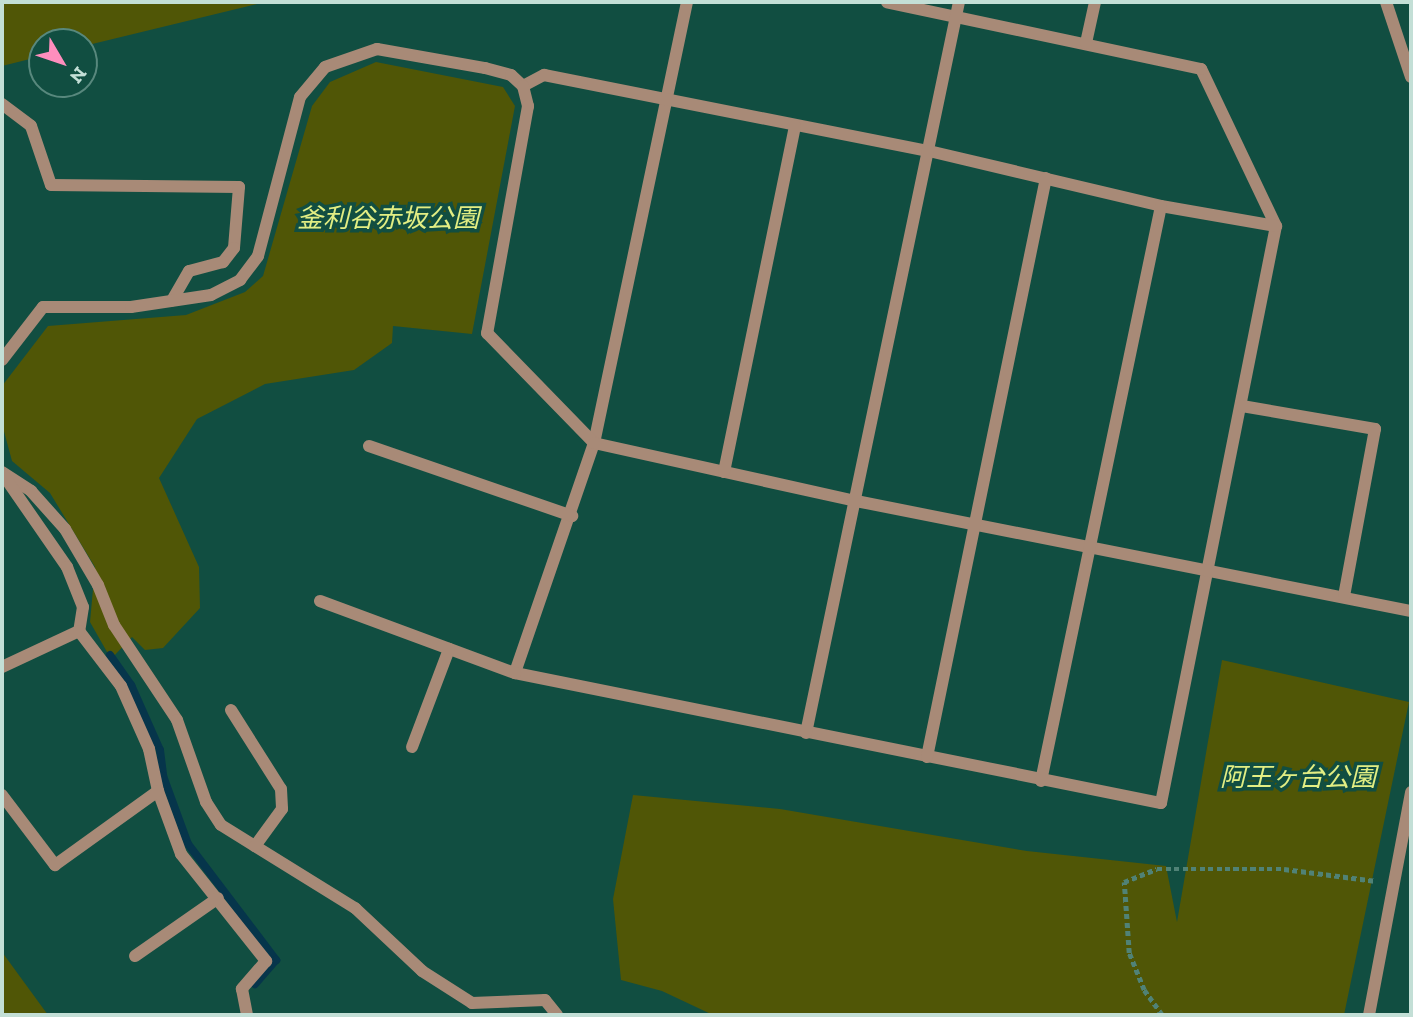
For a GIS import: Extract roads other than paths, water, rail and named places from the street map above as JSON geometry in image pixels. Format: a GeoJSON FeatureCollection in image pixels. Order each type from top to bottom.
{"type":"FeatureCollection","features":[{"type":"Feature","properties":{"kind":"street"},"geometry":{"type":"LineString","coordinates":[[515,673],[572,516],[594,443],[687,2]]}},
{"type":"Feature","properties":{"kind":"street"},"geometry":{"type":"LineString","coordinates":[[320,601],[515,673],[1041,781],[1161,803],[1276,226],[1201,69],[887,2]]}},
{"type":"Feature","properties":{"kind":"street"},"geometry":{"type":"LineString","coordinates":[[806,733],[959,2]]}},
{"type":"Feature","properties":{"kind":"street"},"geometry":{"type":"LineString","coordinates":[[1086,43],[1095,2]]}},
{"type":"Feature","properties":{"kind":"street"},"geometry":{"type":"LineString","coordinates":[[1386,2],[1411,77]]}},
{"type":"Feature","properties":{"kind":"street"},"geometry":{"type":"LineString","coordinates":[[2,359],[43,307],[131,307],[211,295],[240,280],[258,256],[300,97],[325,67],[377,49],[485,68],[511,75],[523,86],[528,106],[487,333],[594,443],[856,501],[1411,611]]}},
{"type":"Feature","properties":{"kind":"street"},"geometry":{"type":"LineString","coordinates":[[523,86],[544,75],[667,102],[929,151],[1161,206],[1276,226]]}},
{"type":"Feature","properties":{"kind":"street"},"geometry":{"type":"LineString","coordinates":[[2,103],[31,126],[51,185],[239,187],[234,248],[223,262],[189,271],[172,301]]}},
{"type":"Feature","properties":{"kind":"street"},"geometry":{"type":"LineString","coordinates":[[724,472],[795,126]]}},
{"type":"Feature","properties":{"kind":"street"},"geometry":{"type":"LineString","coordinates":[[927,757],[1046,178]]}},
{"type":"Feature","properties":{"kind":"street"},"geometry":{"type":"LineString","coordinates":[[1041,781],[1161,206]]}},
{"type":"Feature","properties":{"kind":"street"},"geometry":{"type":"LineString","coordinates":[[1242,406],[1375,429],[1344,596]]}},
{"type":"Feature","properties":{"kind":"street"},"geometry":{"type":"LineString","coordinates":[[369,446],[572,516]]}},
{"type":"Feature","properties":{"kind":"street"},"geometry":{"type":"LineString","coordinates":[[2,472],[67,567],[83,607],[79,631],[121,686],[149,749],[158,792],[181,854],[266,961],[242,989],[247,1015]]}},
{"type":"Feature","properties":{"kind":"street"},"geometry":{"type":"LineString","coordinates":[[2,472],[31,491],[65,529],[98,585],[114,625],[177,720],[206,802],[221,825],[355,908],[422,971],[472,1003],[545,1000],[557,1015]]}},
{"type":"Feature","properties":{"kind":"street"},"geometry":{"type":"LineString","coordinates":[[2,667],[79,631]]}},
{"type":"Feature","properties":{"kind":"street"},"geometry":{"type":"LineString","coordinates":[[412,747],[449,649]]}},
{"type":"Feature","properties":{"kind":"street"},"geometry":{"type":"LineString","coordinates":[[231,710],[281,789],[282,809],[255,846]]}},
{"type":"Feature","properties":{"kind":"street"},"geometry":{"type":"LineString","coordinates":[[2,795],[55,866],[158,792]]}},
{"type":"Feature","properties":{"kind":"street"},"geometry":{"type":"LineString","coordinates":[[1368,1015],[1411,792]]}},
{"type":"Feature","properties":{"kind":"street"},"geometry":{"type":"LineString","coordinates":[[135,956],[218,898]]}},
{"type":"Feature","properties":{"kind":"waterway"},"geometry":{"type":"LineString","coordinates":[[110,655],[131,685],[160,750],[163,776],[188,844],[276,960],[255,984]]}},
{"type":"Feature","properties":{"kind":"park label","name":"釜利谷赤坂公園"},"geometry":{"type":"Point","coordinates":[388,219]}},
{"type":"Feature","properties":{"kind":"park label","name":"阿王ヶ台公園"},"geometry":{"type":"Point","coordinates":[1298,778]}}]}
